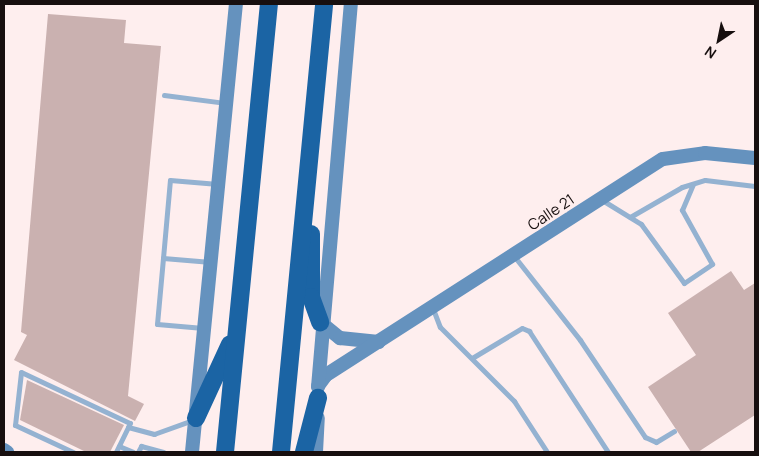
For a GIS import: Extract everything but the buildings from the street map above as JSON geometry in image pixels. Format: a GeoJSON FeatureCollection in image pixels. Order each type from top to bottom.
{"type":"FeatureCollection","features":[{"type":"Feature","properties":{"kind":"highway"},"geometry":{"type":"LineString","coordinates":[[225,452],[269,4]]}},
{"type":"Feature","properties":{"kind":"highway"},"geometry":{"type":"LineString","coordinates":[[281,452],[324,4]]}},
{"type":"Feature","properties":{"kind":"highway"},"geometry":{"type":"LineString","coordinates":[[305,203],[313,212],[312,297],[320,322]]}},
{"type":"Feature","properties":{"kind":"highway"},"geometry":{"type":"LineString","coordinates":[[196,418],[236,332]]}},
{"type":"Feature","properties":{"kind":"highway"},"geometry":{"type":"LineString","coordinates":[[304,452],[318,392]]}},
{"type":"Feature","properties":{"kind":"main road"},"geometry":{"type":"LineString","coordinates":[[192,452],[236,4]]}},
{"type":"Feature","properties":{"kind":"main road"},"geometry":{"type":"LineString","coordinates":[[316,452],[320,322],[351,4]]}},
{"type":"Feature","properties":{"kind":"main road","name":"Calle 21"},"geometry":{"type":"LineString","coordinates":[[318,392],[326,375],[433,309],[600,198],[663,159],[705,153],[755,158]]}},
{"type":"Feature","properties":{"kind":"main road"},"geometry":{"type":"LineString","coordinates":[[320,322],[340,338],[379,342]]}},
{"type":"Feature","properties":{"kind":"lane"},"geometry":{"type":"LineString","coordinates":[[164,95],[226,103]]}},
{"type":"Feature","properties":{"kind":"lane"},"geometry":{"type":"LineString","coordinates":[[205,328],[157,324],[170,180],[218,184]]}},
{"type":"Feature","properties":{"kind":"lane"},"geometry":{"type":"LineString","coordinates":[[630,217],[693,184],[722,181],[755,186]]}},
{"type":"Feature","properties":{"kind":"lane"},"geometry":{"type":"LineString","coordinates":[[600,198],[641,224],[684,283],[712,264],[682,210],[693,184]]}},
{"type":"Feature","properties":{"kind":"lane"},"geometry":{"type":"LineString","coordinates":[[514,256],[580,340],[645,437],[656,442],[674,431]]}},
{"type":"Feature","properties":{"kind":"lane"},"geometry":{"type":"LineString","coordinates":[[163,258],[211,262]]}},
{"type":"Feature","properties":{"kind":"lane"},"geometry":{"type":"LineString","coordinates":[[433,309],[440,327],[514,401],[547,452]]}},
{"type":"Feature","properties":{"kind":"lane"},"geometry":{"type":"LineString","coordinates":[[472,358],[522,328],[529,331],[608,452]]}},
{"type":"Feature","properties":{"kind":"lane"},"geometry":{"type":"LineString","coordinates":[[73,452],[15,425],[21,372],[130,423],[116,452]]}},
{"type":"Feature","properties":{"kind":"lane"},"geometry":{"type":"LineString","coordinates":[[128,427],[154,434],[181,427],[196,418]]}},
{"type":"Feature","properties":{"kind":"lane"},"geometry":{"type":"LineString","coordinates":[[119,446],[132,452]]}},
{"type":"Feature","properties":{"kind":"lane"},"geometry":{"type":"LineString","coordinates":[[138,452],[141,446],[163,452]]}}]}
